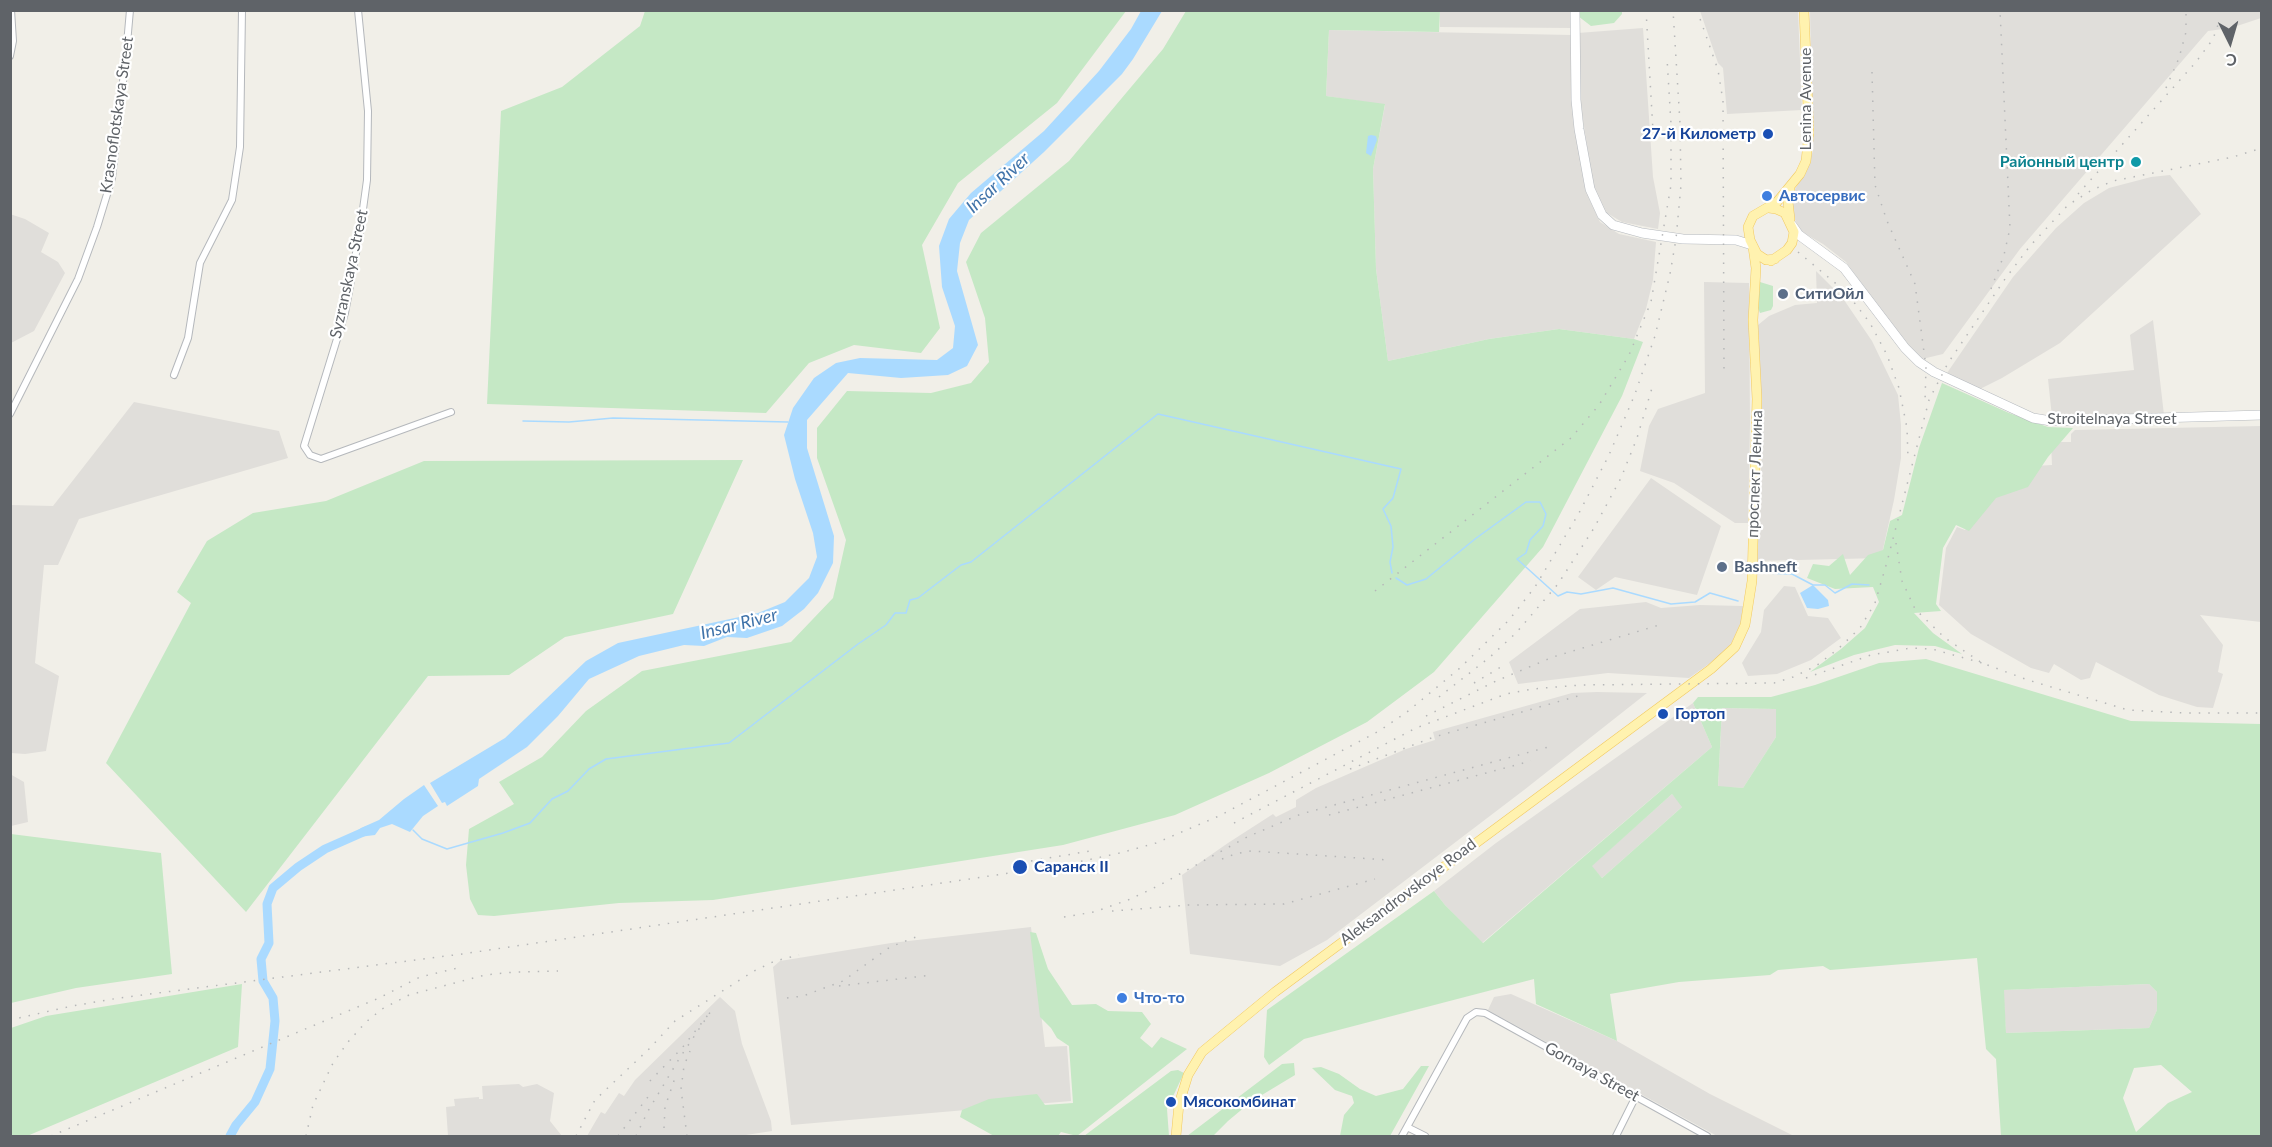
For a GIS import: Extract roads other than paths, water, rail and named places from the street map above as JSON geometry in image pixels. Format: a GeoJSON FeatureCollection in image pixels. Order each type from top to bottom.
{"type":"FeatureCollection","features":[{"type":"Feature","properties":{"kind":"main road","name":"Lenina Avenue"},"geometry":{"type":"LineString","coordinates":[[1792,184],[1806,161],[1808,144],[1804,10]]}},
{"type":"Feature","properties":{"kind":"main road"},"geometry":{"type":"LineString","coordinates":[[1775,259],[1762,258],[1752,246],[1748,226],[1753,216],[1777,202],[1792,184]]}},
{"type":"Feature","properties":{"kind":"main road"},"geometry":{"type":"LineString","coordinates":[[1756,276],[1764,265],[1787,250],[1794,238],[1788,202],[1792,184]]}},
{"type":"Feature","properties":{"kind":"main road"},"geometry":{"type":"LineString","coordinates":[[1768,208],[1781,210],[1792,223]]}},
{"type":"Feature","properties":{"kind":"main road","name":"проспект Ленина"},"geometry":{"type":"LineString","coordinates":[[1691,683],[1726,657],[1735,647],[1745,625],[1750,601],[1757,399],[1754,320],[1756,276],[1752,246]]}},
{"type":"Feature","properties":{"kind":"main road","name":"Aleksandrovskoye Road"},"geometry":{"type":"LineString","coordinates":[[1176,1137],[1179,1104],[1188,1075],[1202,1052],[1275,992],[1691,683]]}},
{"type":"Feature","properties":{"kind":"street","name":"Krasnoflotskaya Street"},"geometry":{"type":"LineString","coordinates":[[10,414],[78,279],[112,178],[130,10]]}},
{"type":"Feature","properties":{"kind":"street"},"geometry":{"type":"LineString","coordinates":[[174,375],[188,338],[200,263],[232,200],[240,147],[242,10]]}},
{"type":"Feature","properties":{"kind":"street","name":"Syzranskaya Street"},"geometry":{"type":"LineString","coordinates":[[358,10],[368,111],[367,180],[345,313],[304,446],[310,455],[321,459],[451,412]]}},
{"type":"Feature","properties":{"kind":"street"},"geometry":{"type":"LineString","coordinates":[[1575,10],[1579,129],[1590,189],[1602,215],[1613,225],[1657,236],[1736,240],[1752,246]]}},
{"type":"Feature","properties":{"kind":"street"},"geometry":{"type":"LineString","coordinates":[[10,56],[13,41],[11,13]]}},
{"type":"Feature","properties":{"kind":"street","name":"Stroitelnaya Street"},"geometry":{"type":"LineString","coordinates":[[1792,223],[1799,235],[1844,268],[1905,348],[1919,362],[1934,372],[2032,418],[2051,421],[2262,415]]}},
{"type":"Feature","properties":{"kind":"street"},"geometry":{"type":"LineString","coordinates":[[1736,240],[1743,237],[1748,226]]}},
{"type":"Feature","properties":{"kind":"street"},"geometry":{"type":"LineString","coordinates":[[1787,250],[1802,244],[1813,246]]}},
{"type":"Feature","properties":{"kind":"street","name":"Gornaya Street"},"geometry":{"type":"LineString","coordinates":[[1407,1127],[1467,1018],[1476,1012],[1485,1013],[1707,1137]]}},
{"type":"Feature","properties":{"kind":"street"},"geometry":{"type":"LineString","coordinates":[[1616,1137],[1636,1096]]}},
{"type":"Feature","properties":{"kind":"street"},"geometry":{"type":"LineString","coordinates":[[1402,1137],[1407,1127],[1425,1137]]}},
{"type":"Feature","properties":{"kind":"water"},"geometry":{"type":"Polygon","coordinates":[[[1141,11],[1162,11],[1122,74],[1044,152],[969,220],[960,243],[957,271],[978,345],[967,366],[948,375],[901,378],[848,373],[807,420],[807,448],[834,536],[833,563],[818,593],[804,609],[782,626],[747,638],[727,637],[704,646],[684,645],[639,656],[589,679],[558,716],[527,747],[479,779],[478,786],[447,806],[445,802],[442,803],[430,783],[505,738],[586,661],[618,643],[758,613],[785,602],[809,578],[817,557],[813,533],[795,479],[784,435],[793,408],[814,378],[836,363],[860,358],[937,360],[953,348],[955,326],[942,287],[939,246],[949,219],[971,193],[1044,131],[1099,71],[1131,29],[1141,11]]]}},
{"type":"Feature","properties":{"kind":"water"},"geometry":{"type":"Polygon","coordinates":[[[1368,136],[1376,136],[1377,140],[1371,156],[1366,153],[1368,136]]]}},
{"type":"Feature","properties":{"kind":"water"},"geometry":{"type":"Polygon","coordinates":[[[1813,585],[1828,600],[1829,606],[1818,609],[1807,608],[1800,593],[1813,585]]]}},
{"type":"Feature","properties":{"kind":"water"},"geometry":{"type":"Polygon","coordinates":[[[424,785],[438,806],[423,816],[410,832],[392,824],[380,828],[375,835],[359,837],[357,831],[379,820],[424,785]]]}},
{"type":"Feature","properties":{"kind":"waterway"},"geometry":{"type":"LineString","coordinates":[[413,830],[422,839],[447,849],[530,823],[552,799],[568,791],[589,769],[606,759],[729,743],[886,625],[895,613],[906,613],[910,600],[918,598],[961,565],[971,562],[1158,414],[1401,469],[1393,498],[1383,509],[1391,526],[1392,573]]}},
{"type":"Feature","properties":{"kind":"waterway"},"geometry":{"type":"LineString","coordinates":[[523,421],[569,422],[613,418],[788,422]]}},
{"type":"Feature","properties":{"kind":"waterway"},"geometry":{"type":"LineString","coordinates":[[1396,578],[1407,585],[1426,579],[1526,502],[1540,502],[1546,514],[1543,526],[1530,540],[1526,553],[1517,559],[1558,596],[1567,592],[1581,594],[1613,588],[1671,604],[1695,602],[1710,593],[1738,601]]}},
{"type":"Feature","properties":{"kind":"waterway"},"geometry":{"type":"LineString","coordinates":[[1764,573],[1792,574],[1813,585],[1825,585],[1835,593],[1852,584],[1869,585]]}},
{"type":"Feature","properties":{"kind":"waterway","name":"Insar River"},"geometry":{"type":"LineString","coordinates":[[230,1136],[255,1102],[270,1069],[275,1021],[273,998],[263,981],[261,959],[269,943],[267,904],[273,888],[298,867],[325,849],[368,830]]}},
{"type":"Feature","properties":{"kind":"railway"},"geometry":{"type":"LineString","coordinates":[[1646,10],[1653,131]]}},
{"type":"Feature","properties":{"kind":"railway"},"geometry":{"type":"LineString","coordinates":[[10,1020],[119,998],[462,954],[1064,865],[1156,843],[1219,816],[1379,731],[1407,712],[1460,668],[1509,620],[1535,587],[1579,513],[1609,455],[1635,394],[1655,336],[1676,239],[1681,185],[1680,123],[1673,10]]}},
{"type":"Feature","properties":{"kind":"railway"},"geometry":{"type":"LineString","coordinates":[[1697,10],[1718,70],[1723,101],[1724,370]]}},
{"type":"Feature","properties":{"kind":"railway"},"geometry":{"type":"LineString","coordinates":[[1991,289],[2004,255],[2010,228],[2000,10]]}},
{"type":"Feature","properties":{"kind":"railway"},"geometry":{"type":"LineString","coordinates":[[2166,88],[2179,58],[2186,32],[2186,10]]}},
{"type":"Feature","properties":{"kind":"railway"},"geometry":{"type":"LineString","coordinates":[[2078,194],[2196,62],[2213,39],[2220,19]]}},
{"type":"Feature","properties":{"kind":"railway"},"geometry":{"type":"LineString","coordinates":[[1375,591],[1571,438],[1599,405],[1629,355],[1651,302],[1671,185],[1671,124],[1667,58]]}},
{"type":"Feature","properties":{"kind":"railway"},"geometry":{"type":"LineString","coordinates":[[1872,72],[1875,185],[1887,221],[1915,284],[1926,367],[1925,402]]}},
{"type":"Feature","properties":{"kind":"railway"},"geometry":{"type":"LineString","coordinates":[[1234,823],[1416,728],[1506,694],[1532,689],[1581,685],[1774,683],[1816,666],[1860,628],[1875,603],[1929,400],[1948,363],[2030,246],[2068,205],[2092,190],[2113,181],[2233,157],[2262,148]]}},
{"type":"Feature","properties":{"kind":"railway"},"geometry":{"type":"LineString","coordinates":[[1798,252],[1846,292],[1870,323],[1887,355],[1899,388],[1907,428],[1908,458]]}},
{"type":"Feature","properties":{"kind":"railway"},"geometry":{"type":"LineString","coordinates":[[1439,697],[1490,657],[1516,633],[1558,584],[1594,528],[1621,478],[1637,438],[1652,388]]}},
{"type":"Feature","properties":{"kind":"railway"},"geometry":{"type":"LineString","coordinates":[[1896,543],[1902,581],[1915,609],[1945,638],[1982,663],[2028,680],[2128,710],[2262,713]]}},
{"type":"Feature","properties":{"kind":"railway"},"geometry":{"type":"LineString","coordinates":[[1426,716],[1496,681],[1553,657],[1659,625]]}},
{"type":"Feature","properties":{"kind":"railway"},"geometry":{"type":"LineString","coordinates":[[1806,678],[1871,655],[1911,648],[1932,649],[1982,663]]}},
{"type":"Feature","properties":{"kind":"railway"},"geometry":{"type":"LineString","coordinates":[[1474,683],[1506,664]]}},
{"type":"Feature","properties":{"kind":"railway"},"geometry":{"type":"LineString","coordinates":[[1350,769],[1434,737],[1578,696]]}},
{"type":"Feature","properties":{"kind":"railway"},"geometry":{"type":"LineString","coordinates":[[1064,917],[1094,912],[1128,900],[1247,837],[1301,814],[1552,746]]}},
{"type":"Feature","properties":{"kind":"railway"},"geometry":{"type":"LineString","coordinates":[[1329,815],[1531,761]]}},
{"type":"Feature","properties":{"kind":"railway"},"geometry":{"type":"LineString","coordinates":[[1031,861],[1090,851]]}},
{"type":"Feature","properties":{"kind":"railway"},"geometry":{"type":"LineString","coordinates":[[1222,859],[1251,851],[1389,860]]}},
{"type":"Feature","properties":{"kind":"railway"},"geometry":{"type":"LineString","coordinates":[[1112,911],[1188,905],[1284,904],[1375,879]]}},
{"type":"Feature","properties":{"kind":"railway"},"geometry":{"type":"LineString","coordinates":[[787,998],[803,996],[843,981],[890,947],[916,937]]}},
{"type":"Feature","properties":{"kind":"railway"},"geometry":{"type":"LineString","coordinates":[[576,1136],[595,1100],[675,1021],[754,971],[775,961],[799,955]]}},
{"type":"Feature","properties":{"kind":"railway"},"geometry":{"type":"LineString","coordinates":[[51,1136],[379,998],[420,977],[462,967]]}},
{"type":"Feature","properties":{"kind":"railway"},"geometry":{"type":"LineString","coordinates":[[306,1136],[313,1105],[333,1063],[366,1022],[382,1009],[409,995],[485,975],[558,971]]}},
{"type":"Feature","properties":{"kind":"railway"},"geometry":{"type":"LineString","coordinates":[[839,986],[932,975]]}},
{"type":"Feature","properties":{"kind":"railway"},"geometry":{"type":"LineString","coordinates":[[636,1136],[679,1059],[711,1011],[682,1048],[646,1085]]}},
{"type":"Feature","properties":{"kind":"railway"},"geometry":{"type":"LineString","coordinates":[[687,1136],[681,1089],[684,1066],[690,1051]]}},
{"type":"Feature","properties":{"kind":"railway"},"geometry":{"type":"LineString","coordinates":[[664,1128],[665,1107],[676,1075]]}},
{"type":"Feature","properties":{"kind":"railway"},"geometry":{"type":"LineString","coordinates":[[618,1136],[651,1093]]}},
{"type":"Feature","properties":{"kind":"place","name":"27-й Километр"},"geometry":{"type":"Point","coordinates":[1768,134]}},
{"type":"Feature","properties":{"kind":"place","name":"Районный центр"},"geometry":{"type":"Point","coordinates":[2136,162]}},
{"type":"Feature","properties":{"kind":"place","name":"Автосервис"},"geometry":{"type":"Point","coordinates":[1767,196]}},
{"type":"Feature","properties":{"kind":"place","name":"СитиОйл"},"geometry":{"type":"Point","coordinates":[1783,294]}},
{"type":"Feature","properties":{"kind":"place","name":"Bashneft"},"geometry":{"type":"Point","coordinates":[1722,567]}},
{"type":"Feature","properties":{"kind":"place","name":"Гортоп"},"geometry":{"type":"Point","coordinates":[1663,714]}},
{"type":"Feature","properties":{"kind":"place","name":"Саранск II"},"geometry":{"type":"Point","coordinates":[1020,867]}},
{"type":"Feature","properties":{"kind":"place","name":"Что-то"},"geometry":{"type":"Point","coordinates":[1122,998]}},
{"type":"Feature","properties":{"kind":"place","name":"Мясокомбинат"},"geometry":{"type":"Point","coordinates":[1171,1102]}}]}
